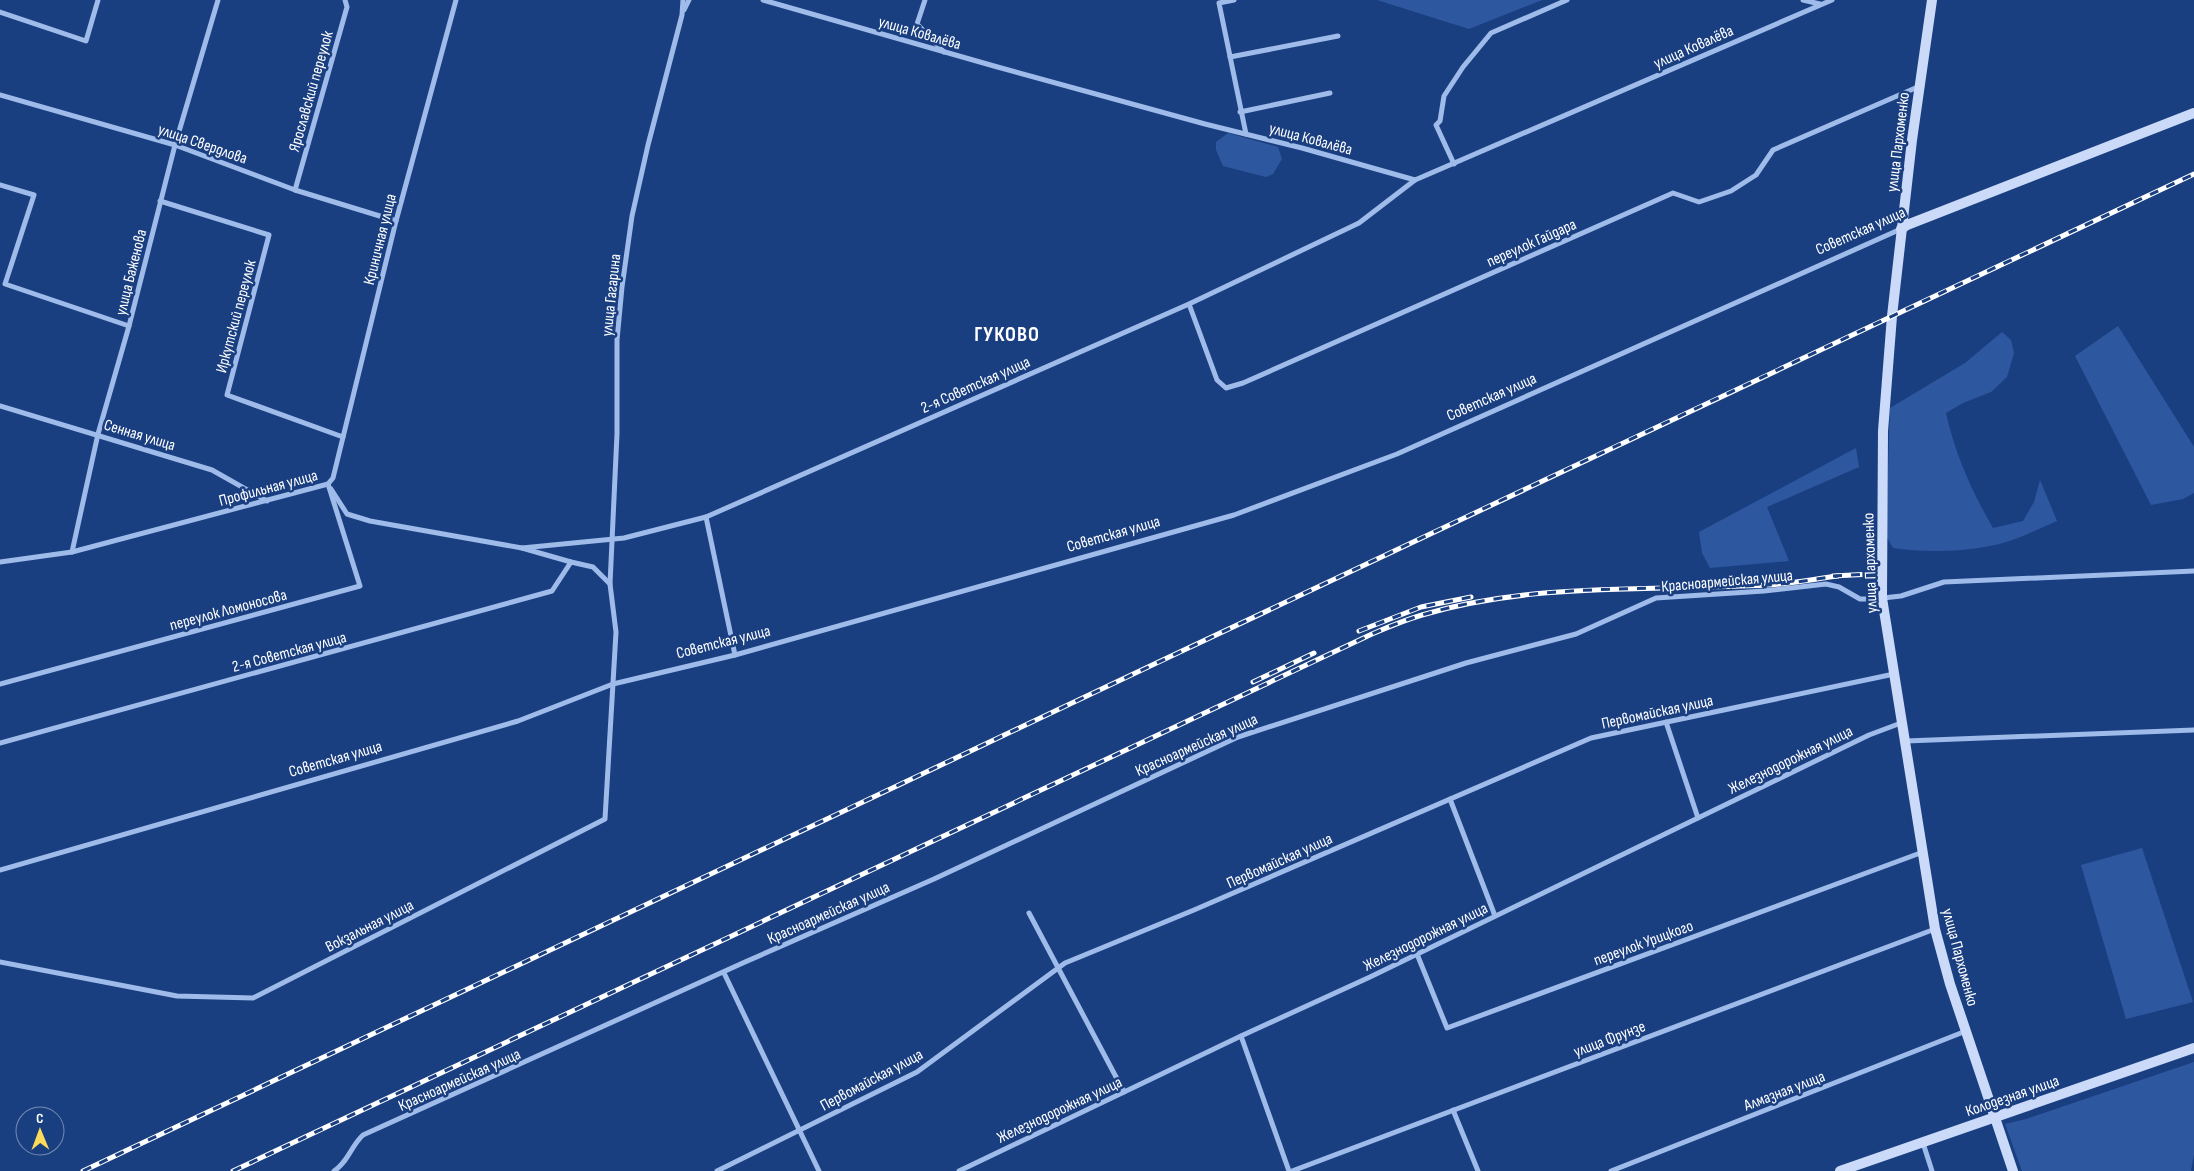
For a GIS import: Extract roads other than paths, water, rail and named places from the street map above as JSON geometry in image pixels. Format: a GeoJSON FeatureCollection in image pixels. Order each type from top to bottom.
{"type":"FeatureCollection","features":[{"type":"Feature","properties":{"kind":"street"},"geometry":{"type":"LineString","coordinates":[[0,12],[86,41],[98,0]]}},
{"type":"Feature","properties":{"kind":"street","name":"улица Баженова"},"geometry":{"type":"LineString","coordinates":[[72,552],[98,434],[129,326],[175,145],[218,0]]}},
{"type":"Feature","properties":{"kind":"street","name":"Ярославский переулок"},"geometry":{"type":"LineString","coordinates":[[295,190],[347,7],[344,0]]}},
{"type":"Feature","properties":{"kind":"street","name":"Криничная улица"},"geometry":{"type":"LineString","coordinates":[[328,484],[333,478],[396,221],[456,0]]}},
{"type":"Feature","properties":{"kind":"street","name":"улица Гагарина"},"geometry":{"type":"LineString","coordinates":[[682,15],[683,0]]}},
{"type":"Feature","properties":{"kind":"street","name":"улица Гагарина"},"geometry":{"type":"LineString","coordinates":[[613,684],[616,632],[610,584],[617,434],[617,340],[622,287],[632,216],[646,154],[682,15],[689,0]]}},
{"type":"Feature","properties":{"kind":"street","name":"улица Ковалёва"},"geometry":{"type":"LineString","coordinates":[[763,0],[944,52],[1415,180],[1832,0]]}},
{"type":"Feature","properties":{"kind":"street"},"geometry":{"type":"LineString","coordinates":[[925,0],[917,24],[944,52]]}},
{"type":"Feature","properties":{"kind":"street"},"geometry":{"type":"LineString","coordinates":[[1234,0],[1219,3],[1246,134]]}},
{"type":"Feature","properties":{"kind":"street"},"geometry":{"type":"LineString","coordinates":[[1454,164],[1436,124],[1440,121],[1444,96],[1463,67],[1491,33],[1568,0]]}},
{"type":"Feature","properties":{"kind":"street"},"geometry":{"type":"LineString","coordinates":[[1803,0],[1820,4]]}},
{"type":"Feature","properties":{"kind":"street","name":"улица Пархоменко"},"geometry":{"type":"LineString","coordinates":[[1932,0],[1901,229],[1884,431],[1882,598],[1935,929],[1950,984],[2014,1171]]}},
{"type":"Feature","properties":{"kind":"street"},"geometry":{"type":"LineString","coordinates":[[1230,57],[1338,36]]}},
{"type":"Feature","properties":{"kind":"street","name":"переулок Гайдара"},"geometry":{"type":"LineString","coordinates":[[1189,304],[1217,380],[1226,388],[1243,383],[1673,193],[1699,202],[1731,190],[1756,175],[1773,150],[1920,86]]}},
{"type":"Feature","properties":{"kind":"street"},"geometry":{"type":"LineString","coordinates":[[1240,112],[1330,93]]}},
{"type":"Feature","properties":{"kind":"street","name":"улица Свердлова"},"geometry":{"type":"LineString","coordinates":[[0,95],[175,145],[295,190],[396,221]]}},
{"type":"Feature","properties":{"kind":"street","name":"Советская улица"},"geometry":{"type":"LineString","coordinates":[[0,870],[518,721],[613,684],[735,655],[1234,515],[1397,454],[1907,225],[2194,113]]}},
{"type":"Feature","properties":{"kind":"street","name":"2-я Советская улица"},"geometry":{"type":"LineString","coordinates":[[522,548],[624,538],[706,517],[1189,304],[1360,223],[1415,180]]}},
{"type":"Feature","properties":{"kind":"street"},"geometry":{"type":"LineString","coordinates":[[0,185],[34,196],[5,284],[129,326]]}},
{"type":"Feature","properties":{"kind":"street","name":"Иркутский переулок"},"geometry":{"type":"LineString","coordinates":[[160,200],[269,235],[227,395],[343,437]]}},
{"type":"Feature","properties":{"kind":"street","name":"Сенная улица"},"geometry":{"type":"LineString","coordinates":[[0,406],[98,434],[212,470],[267,501]]}},
{"type":"Feature","properties":{"kind":"street","name":"Профильная улица"},"geometry":{"type":"LineString","coordinates":[[0,562],[72,552],[328,484],[347,514],[370,521],[522,548],[593,567],[610,584]]}},
{"type":"Feature","properties":{"kind":"street","name":"переулок Ломоносова"},"geometry":{"type":"LineString","coordinates":[[0,684],[360,586],[328,484]]}},
{"type":"Feature","properties":{"kind":"street"},"geometry":{"type":"LineString","coordinates":[[706,517],[735,655]]}},
{"type":"Feature","properties":{"kind":"street","name":"2-я Советская улица"},"geometry":{"type":"LineString","coordinates":[[0,743],[552,591],[571,562]]}},
{"type":"Feature","properties":{"kind":"street","name":"Красноармейская улица"},"geometry":{"type":"LineString","coordinates":[[334,1171],[344,1162],[355,1142],[363,1135],[934,879],[1238,737],[1466,663],[1576,634],[1656,598],[1764,591],[1826,584],[1839,588],[1860,599],[1882,598],[1901,596],[1944,582],[2194,571]]}},
{"type":"Feature","properties":{"kind":"street","name":"Первомайская улица"},"geometry":{"type":"LineString","coordinates":[[718,1171],[917,1072],[1065,963],[1194,910],[1591,738],[1894,674]]}},
{"type":"Feature","properties":{"kind":"street","name":"Вокзальная улица"},"geometry":{"type":"LineString","coordinates":[[0,962],[177,996],[253,998],[604,819],[613,684]]}},
{"type":"Feature","properties":{"kind":"street"},"geometry":{"type":"LineString","coordinates":[[1666,722],[1698,818]]}},
{"type":"Feature","properties":{"kind":"street","name":"Железнодорожная улица"},"geometry":{"type":"LineString","coordinates":[[959,1171],[1416,954],[1869,735],[1902,722]]}},
{"type":"Feature","properties":{"kind":"street"},"geometry":{"type":"LineString","coordinates":[[1906,741],[2194,730]]}},
{"type":"Feature","properties":{"kind":"street"},"geometry":{"type":"LineString","coordinates":[[1450,799],[1495,916]]}},
{"type":"Feature","properties":{"kind":"street","name":"переулок Урицкого"},"geometry":{"type":"LineString","coordinates":[[1416,954],[1448,1028],[1923,852]]}},
{"type":"Feature","properties":{"kind":"street"},"geometry":{"type":"LineString","coordinates":[[1029,913],[1124,1092]]}},
{"type":"Feature","properties":{"kind":"street","name":"улица Фрунзе"},"geometry":{"type":"LineString","coordinates":[[1290,1171],[1935,929]]}},
{"type":"Feature","properties":{"kind":"street"},"geometry":{"type":"LineString","coordinates":[[724,973],[819,1171]]}},
{"type":"Feature","properties":{"kind":"street","name":"Алмазная улица"},"geometry":{"type":"LineString","coordinates":[[1611,1171],[1966,1031]]}},
{"type":"Feature","properties":{"kind":"street"},"geometry":{"type":"LineString","coordinates":[[1241,1036],[1290,1171]]}},
{"type":"Feature","properties":{"kind":"street","name":"Колодезная улица"},"geometry":{"type":"LineString","coordinates":[[1840,1171],[2194,1048]]}},
{"type":"Feature","properties":{"kind":"street"},"geometry":{"type":"LineString","coordinates":[[1453,1110],[1478,1171]]}},
{"type":"Feature","properties":{"kind":"street"},"geometry":{"type":"LineString","coordinates":[[1923,1143],[1932,1171]]}},
{"type":"Feature","properties":{"kind":"railway"},"geometry":{"type":"LineString","coordinates":[[83,1171],[2194,174]]}},
{"type":"Feature","properties":{"kind":"railway"},"geometry":{"type":"LineString","coordinates":[[1833,576],[1872,574]]}},
{"type":"Feature","properties":{"kind":"railway"},"geometry":{"type":"LineString","coordinates":[[233,1171],[1403,621],[1464,604],[1507,597],[1593,590],[1766,585],[1838,576]]}},
{"type":"Feature","properties":{"kind":"railway"},"geometry":{"type":"LineString","coordinates":[[1359,631],[1421,607],[1471,597]]}},
{"type":"Feature","properties":{"kind":"railway"},"geometry":{"type":"LineString","coordinates":[[1253,682],[1314,653]]}},
{"type":"Feature","properties":{"kind":"district","name":"ГУКОВО"},"geometry":{"type":"Point","coordinates":[1007,334]}}]}
